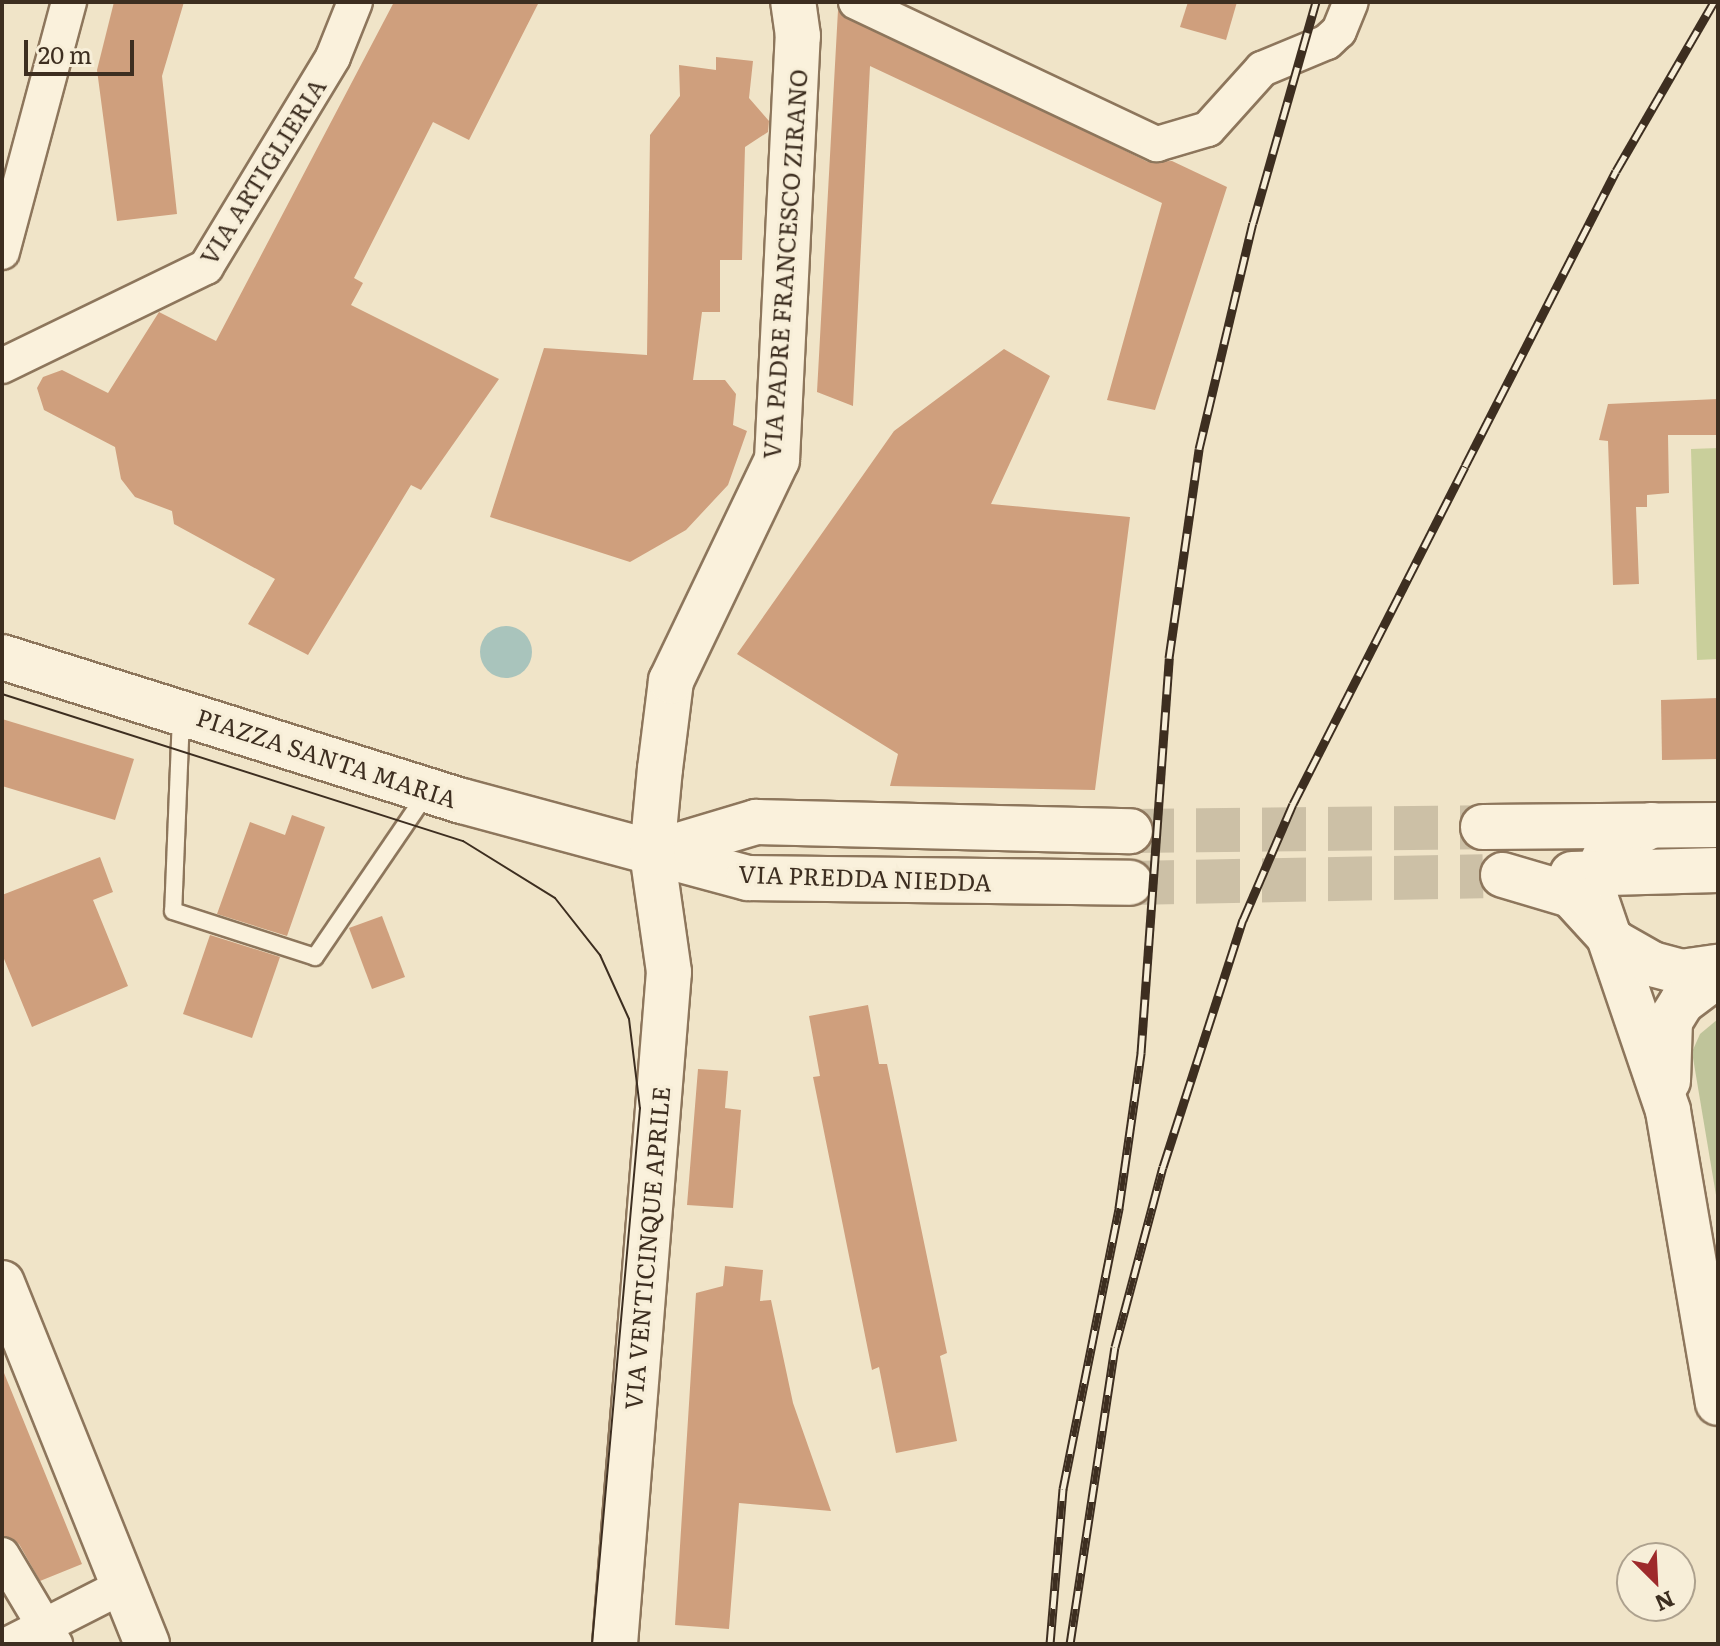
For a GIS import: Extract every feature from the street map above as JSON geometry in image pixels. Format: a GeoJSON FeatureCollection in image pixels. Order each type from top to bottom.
{"type":"FeatureCollection","features":[{"type":"Feature","properties":{"kind":"main road","name":"VIA PADRE FRANCESCO ZIRANO"},"geometry":{"type":"LineString","coordinates":[[652,853],[671,681],[777,460],[799,13]]}},
{"type":"Feature","properties":{"kind":"main road","name":"PIAZZA SANTA MARIA"},"geometry":{"type":"LineString","coordinates":[[2,657],[182,710],[429,791],[652,853]]}},
{"type":"Feature","properties":{"kind":"main road","name":"VIA PREDDA NIEDDA"},"geometry":{"type":"LineString","coordinates":[[652,853],[756,822],[1130,831]]}},
{"type":"Feature","properties":{"kind":"main road"},"geometry":{"type":"LineString","coordinates":[[1652,825],[1609,848],[1597,873],[1605,930],[1668,1111],[1718,1403]]}},
{"type":"Feature","properties":{"kind":"main road"},"geometry":{"type":"LineString","coordinates":[[1483,827],[1718,825]]}},
{"type":"Feature","properties":{"kind":"main road","name":"VIA PREDDA NIEDDA"},"geometry":{"type":"LineString","coordinates":[[652,853],[748,878],[1130,883]]}},
{"type":"Feature","properties":{"kind":"main road","name":"VIA VENTICINQUE APRILE"},"geometry":{"type":"LineString","coordinates":[[615,1644],[669,972],[652,853]]}},
{"type":"Feature","properties":{"kind":"main road"},"geometry":{"type":"LineString","coordinates":[[1718,870],[1493,875],[1571,895],[1605,930],[1652,964],[1681,972],[1718,967]]}},
{"type":"Feature","properties":{"kind":"main road"},"geometry":{"type":"LineString","coordinates":[[1668,1111],[1670,1021],[1682,1002],[1718,975]]}},
{"type":"Feature","properties":{"kind":"main road"},"geometry":{"type":"LineString","coordinates":[[2,1283],[147,1644]]}},
{"type":"Feature","properties":{"kind":"street"},"geometry":{"type":"LineString","coordinates":[[2,252],[69,2]]}},
{"type":"Feature","properties":{"kind":"street","name":"VIA ARTIGLIERIA"},"geometry":{"type":"LineString","coordinates":[[2,366],[206,267],[333,57],[355,2]]}},
{"type":"Feature","properties":{"kind":"street"},"geometry":{"type":"LineString","coordinates":[[856,2],[1143,142],[1192,138],[1221,117],[1271,62],[1327,42],[1339,31],[1351,2]]}},
{"type":"Feature","properties":{"kind":"street"},"geometry":{"type":"LineString","coordinates":[[2,1555],[51,1634]]}},
{"type":"Feature","properties":{"kind":"street"},"geometry":{"type":"LineString","coordinates":[[9,1644],[51,1634],[125,1585]]}},
{"type":"Feature","properties":{"kind":"lane"},"geometry":{"type":"LineString","coordinates":[[182,710],[173,911],[315,957],[429,791]]}},
{"type":"Feature","properties":{"kind":"green space"},"geometry":{"type":"Polygon","coordinates":[[[1718,448],[1718,659],[1697,660],[1691,449],[1718,448]]]}},
{"type":"Feature","properties":{"kind":"green space"},"geometry":{"type":"Polygon","coordinates":[[[1718,1019],[1718,1207],[1692,1052],[1700,1034],[1718,1019]]]}},
{"type":"Feature","properties":{"kind":"water"},"geometry":{"type":"Polygon","coordinates":[[[506,626],[525,633],[532,652],[525,671],[506,678],[487,671],[480,652],[487,633],[506,626]]]}},
{"type":"Feature","properties":{"kind":"building"},"geometry":{"type":"Polygon","coordinates":[[[114,2],[184,2],[162,76],[177,214],[117,221],[97,70],[114,2]]]}},
{"type":"Feature","properties":{"kind":"building"},"geometry":{"type":"Polygon","coordinates":[[[394,2],[539,2],[469,140],[433,122],[354,278],[363,283],[351,305],[499,379],[421,490],[411,485],[308,655],[248,624],[275,579],[174,524],[172,511],[135,497],[121,479],[115,447],[44,410],[37,388],[43,377],[62,370],[108,393],[159,312],[216,341],[394,2]]]}},
{"type":"Feature","properties":{"kind":"building"},"geometry":{"type":"Polygon","coordinates":[[[1188,2],[1237,2],[1226,40],[1180,27],[1188,2]]]}},
{"type":"Feature","properties":{"kind":"building"},"geometry":{"type":"Polygon","coordinates":[[[838,10],[1148,162],[1172,161],[1227,187],[1155,410],[1107,400],[1162,203],[870,66],[853,406],[817,392],[838,10]]]}},
{"type":"Feature","properties":{"kind":"building"},"geometry":{"type":"Polygon","coordinates":[[[716,57],[753,61],[749,98],[769,121],[768,132],[745,147],[742,260],[720,260],[720,312],[702,312],[693,380],[725,380],[736,394],[733,425],[747,431],[728,485],[686,530],[630,562],[490,517],[544,348],[647,355],[650,135],[680,96],[679,65],[716,70],[716,57]]]}},
{"type":"Feature","properties":{"kind":"building"},"geometry":{"type":"Polygon","coordinates":[[[1004,349],[1050,376],[991,504],[1130,517],[1095,790],[890,786],[898,754],[737,654],[894,431],[1004,349]]]}},
{"type":"Feature","properties":{"kind":"building"},"geometry":{"type":"Polygon","coordinates":[[[1718,399],[1718,435],[1668,435],[1669,493],[1647,495],[1647,507],[1636,507],[1639,584],[1613,585],[1608,441],[1599,440],[1608,404],[1718,399]]]}},
{"type":"Feature","properties":{"kind":"building"},"geometry":{"type":"Polygon","coordinates":[[[1718,698],[1718,759],[1662,760],[1661,700],[1718,698]]]}},
{"type":"Feature","properties":{"kind":"building"},"geometry":{"type":"Polygon","coordinates":[[[2,719],[134,759],[115,820],[2,786],[2,719]]]}},
{"type":"Feature","properties":{"kind":"building"},"geometry":{"type":"Polygon","coordinates":[[[292,815],[325,827],[287,936],[217,914],[250,822],[285,835],[292,815]]]}},
{"type":"Feature","properties":{"kind":"building"},"geometry":{"type":"Polygon","coordinates":[[[100,857],[113,892],[93,900],[128,986],[32,1027],[2,954],[2,895],[100,857]]]}},
{"type":"Feature","properties":{"kind":"building"},"geometry":{"type":"Polygon","coordinates":[[[382,916],[405,977],[372,989],[349,928],[382,916]]]}},
{"type":"Feature","properties":{"kind":"building"},"geometry":{"type":"Polygon","coordinates":[[[210,935],[280,957],[252,1038],[183,1014],[210,935]]]}},
{"type":"Feature","properties":{"kind":"building"},"geometry":{"type":"Polygon","coordinates":[[[868,1005],[879,1064],[887,1064],[947,1353],[940,1356],[957,1441],[896,1453],[879,1367],[872,1370],[813,1077],[820,1076],[809,1016],[868,1005]]]}},
{"type":"Feature","properties":{"kind":"building"},"geometry":{"type":"Polygon","coordinates":[[[698,1069],[728,1071],[725,1108],[741,1110],[733,1208],[687,1205],[698,1069]]]}},
{"type":"Feature","properties":{"kind":"building"},"geometry":{"type":"Polygon","coordinates":[[[725,1266],[763,1270],[760,1301],[771,1300],[793,1403],[831,1511],[739,1503],[729,1629],[675,1625],[696,1293],[723,1286],[725,1266]]]}},
{"type":"Feature","properties":{"kind":"building"},"geometry":{"type":"Polygon","coordinates":[[[2,1368],[82,1564],[40,1581],[19,1544],[2,1535],[2,1368]]]}},
{"type":"Feature","properties":{"kind":"tunnel"},"geometry":{"type":"LineString","coordinates":[[1130,831],[1483,827]]}},
{"type":"Feature","properties":{"kind":"tunnel"},"geometry":{"type":"LineString","coordinates":[[1130,883],[1483,876]]}},
{"type":"Feature","properties":{"kind":"tram line"},"geometry":{"type":"LineString","coordinates":[[2,694],[463,841],[555,898],[600,955],[629,1019],[640,1108],[592,1644]]}},
{"type":"Feature","properties":{"kind":"railway"},"geometry":{"type":"LineString","coordinates":[[1050,1644],[1063,1489],[1119,1208],[1141,1053],[1169,658],[1199,449],[1253,223],[1316,2]]}},
{"type":"Feature","properties":{"kind":"railway"},"geometry":{"type":"LineString","coordinates":[[1070,1644],[1115,1347],[1163,1167],[1243,920],[1293,804],[1616,171],[1714,2]]}}]}
